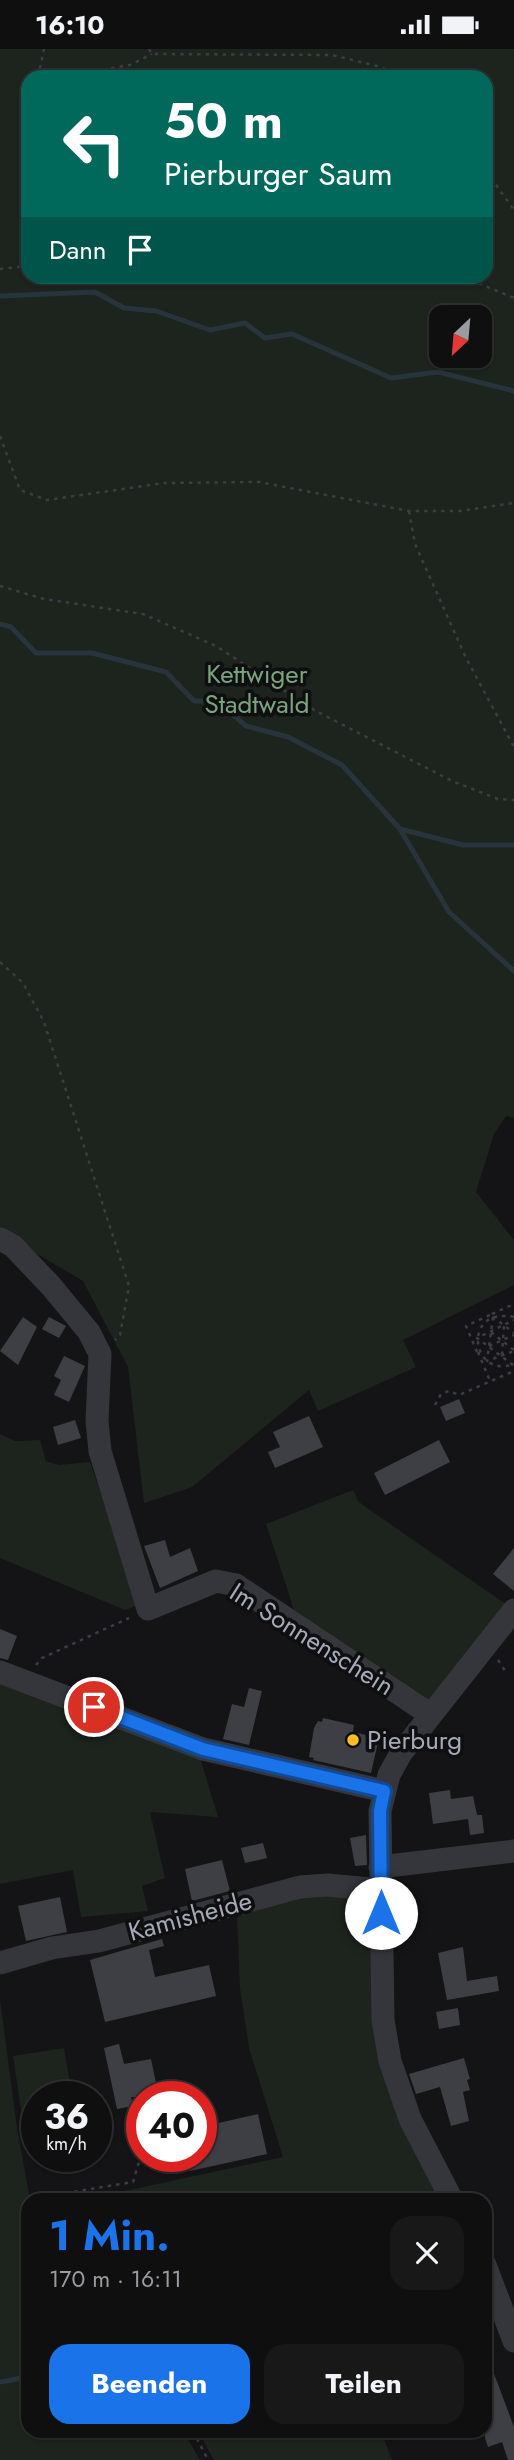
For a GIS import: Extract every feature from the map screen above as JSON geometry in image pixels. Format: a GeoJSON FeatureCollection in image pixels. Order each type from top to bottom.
{"type":"FeatureCollection","features":[{"type":"Feature","properties":{"kind":"street"},"geometry":{"type":"LineString","coordinates":[[0,1239],[13,1246],[51,1286],[89,1332],[100,1354],[97,1421],[100,1451],[148,1609]]}},
{"type":"Feature","properties":{"kind":"street","name":"Im Sonnenschein"},"geometry":{"type":"LineString","coordinates":[[148,1609],[216,1581],[236,1585],[430,1715]]}},
{"type":"Feature","properties":{"kind":"street"},"geometry":{"type":"LineString","coordinates":[[448,2193],[410,2119],[390,2061],[383,2020],[380,1811],[389,1775],[401,1753],[514,1610]]}},
{"type":"Feature","properties":{"kind":"street"},"geometry":{"type":"LineString","coordinates":[[0,1672],[203,1749],[384,1791]]}},
{"type":"Feature","properties":{"kind":"street","name":"Kamisheide"},"geometry":{"type":"LineString","coordinates":[[0,1963],[52,1948],[99,1941],[300,1887],[381,1878],[514,1851]]}},
{"type":"Feature","properties":{"kind":"street"},"geometry":{"type":"LineString","coordinates":[[492,2283],[514,2341]]}},
{"type":"Feature","properties":{"kind":"path"},"geometry":{"type":"LineString","coordinates":[[40,70],[44,49]]}},
{"type":"Feature","properties":{"kind":"path"},"geometry":{"type":"LineString","coordinates":[[149,49],[152,54]]}},
{"type":"Feature","properties":{"kind":"path"},"geometry":{"type":"LineString","coordinates":[[332,49],[332,55]]}},
{"type":"Feature","properties":{"kind":"path"},"geometry":{"type":"LineString","coordinates":[[101,70],[130,65],[152,54],[332,55],[387,70]]}},
{"type":"Feature","properties":{"kind":"path"},"geometry":{"type":"LineString","coordinates":[[493,181],[514,210]]}},
{"type":"Feature","properties":{"kind":"path"},"geometry":{"type":"LineString","coordinates":[[0,269],[21,267]]}},
{"type":"Feature","properties":{"kind":"path"},"geometry":{"type":"LineString","coordinates":[[480,284],[514,298]]}},
{"type":"Feature","properties":{"kind":"path"},"geometry":{"type":"LineString","coordinates":[[0,436],[20,490],[47,500],[164,483],[259,482],[409,511],[460,511],[514,503]]}},
{"type":"Feature","properties":{"kind":"path"},"geometry":{"type":"LineString","coordinates":[[409,511],[415,544],[466,658],[514,747]]}},
{"type":"Feature","properties":{"kind":"path"},"geometry":{"type":"LineString","coordinates":[[0,586],[44,599],[143,614],[216,646],[314,710],[452,781],[498,799],[514,800]]}},
{"type":"Feature","properties":{"kind":"path"},"geometry":{"type":"LineString","coordinates":[[0,962],[23,983],[44,1022],[129,1286],[120,1335],[100,1354]]}},
{"type":"Feature","properties":{"kind":"path"},"geometry":{"type":"LineString","coordinates":[[490,1381],[466,1326],[514,1304]]}},
{"type":"Feature","properties":{"kind":"path"},"geometry":{"type":"LineString","coordinates":[[489,1346],[503,1342],[514,1334],[492,1315]]}},
{"type":"Feature","properties":{"kind":"path"},"geometry":{"type":"LineString","coordinates":[[486,1361],[492,1315]]}},
{"type":"Feature","properties":{"kind":"path"},"geometry":{"type":"LineString","coordinates":[[514,1319],[492,1315],[481,1326],[477,1338],[479,1352],[486,1361],[497,1367],[514,1366]]}},
{"type":"Feature","properties":{"kind":"path"},"geometry":{"type":"LineString","coordinates":[[477,1338],[514,1319]]}},
{"type":"Feature","properties":{"kind":"path"},"geometry":{"type":"LineString","coordinates":[[502,1355],[504,1325]]}},
{"type":"Feature","properties":{"kind":"path"},"geometry":{"type":"LineString","coordinates":[[491,1332],[514,1350]]}},
{"type":"Feature","properties":{"kind":"path"},"geometry":{"type":"LineString","coordinates":[[477,1338],[514,1366]]}},
{"type":"Feature","properties":{"kind":"path"},"geometry":{"type":"LineString","coordinates":[[486,1361],[514,1350]]}},
{"type":"Feature","properties":{"kind":"path"},"geometry":{"type":"LineString","coordinates":[[514,1358],[514,1366]]}},
{"type":"Feature","properties":{"kind":"path"},"geometry":{"type":"LineString","coordinates":[[435,1405],[441,1394],[449,1391],[459,1395],[514,1366]]}},
{"type":"Feature","properties":{"kind":"path"},"geometry":{"type":"LineString","coordinates":[[23,1680],[41,1658],[148,1609]]}},
{"type":"Feature","properties":{"kind":"path"},"geometry":{"type":"LineString","coordinates":[[66,2193],[133,2182],[136,2172]]}},
{"type":"Feature","properties":{"kind":"path"},"geometry":{"type":"LineString","coordinates":[[197,2438],[208,2460]]}},
{"type":"Feature","properties":{"kind":"green space","name":"Kettwiger Stadtwald"},"geometry":{"type":"Polygon","coordinates":[[[0,49],[514,49],[514,1118],[506,1116],[494,1134],[476,1192],[514,1240],[514,1285],[403,1340],[416,1367],[318,1411],[309,1390],[192,1487],[144,1503],[128,1367],[83,1281],[0,1232],[0,49]]]}},
{"type":"Feature","properties":{"kind":"green space"},"geometry":{"type":"Polygon","coordinates":[[[0,1434],[15,1441],[40,1440],[46,1461],[59,1465],[90,1462],[139,1605],[125,1610],[0,1558],[0,1434]]]}},
{"type":"Feature","properties":{"kind":"green space"},"geometry":{"type":"Polygon","coordinates":[[[353,1490],[358,1501],[367,1508],[510,1607],[431,1703],[296,1616],[266,1524],[353,1490]]]}},
{"type":"Feature","properties":{"kind":"green space"},"geometry":{"type":"Polygon","coordinates":[[[0,1678],[199,1754],[218,1817],[150,1812],[165,1878],[142,1886],[148,1911],[81,1917],[73,1870],[0,1884],[0,1678]]]}},
{"type":"Feature","properties":{"kind":"green space"},"geometry":{"type":"Polygon","coordinates":[[[308,1891],[361,1897],[372,1905],[374,1998],[442,2193],[116,2193],[283,2157],[249,2048],[240,1988],[237,1918],[250,1908],[308,1891]]]}},
{"type":"Feature","properties":{"kind":"green space"},"geometry":{"type":"Polygon","coordinates":[[[0,1999],[21,2149],[21,2172],[25,2172],[29,2193],[21,2193],[21,2438],[187,2438],[200,2460],[0,2460],[0,1999]]]}},
{"type":"Feature","properties":{"kind":"green space"},"geometry":{"type":"Polygon","coordinates":[[[64,2048],[70,2081],[21,2081],[21,2109],[13,2056],[64,2048]]]}},
{"type":"Feature","properties":{"kind":"green space"},"geometry":{"type":"Polygon","coordinates":[[[202,2438],[384,2438],[392,2460],[214,2460],[202,2438]]]}},
{"type":"Feature","properties":{"kind":"building"},"geometry":{"type":"Polygon","coordinates":[[[23,1317],[37,1327],[18,1365],[0,1351],[23,1317]]]}},
{"type":"Feature","properties":{"kind":"building"},"geometry":{"type":"Polygon","coordinates":[[[49,1317],[66,1326],[59,1338],[42,1329],[49,1317]]]}},
{"type":"Feature","properties":{"kind":"building"},"geometry":{"type":"Polygon","coordinates":[[[64,1356],[85,1366],[69,1402],[54,1395],[61,1380],[54,1376],[64,1356]]]}},
{"type":"Feature","properties":{"kind":"building"},"geometry":{"type":"Polygon","coordinates":[[[459,1399],[465,1413],[446,1421],[440,1407],[459,1399]]]}},
{"type":"Feature","properties":{"kind":"building"},"geometry":{"type":"Polygon","coordinates":[[[309,1416],[323,1447],[275,1468],[268,1452],[280,1447],[273,1432],[309,1416]]]}},
{"type":"Feature","properties":{"kind":"building"},"geometry":{"type":"Polygon","coordinates":[[[75,1420],[81,1438],[58,1445],[53,1427],[75,1420]]]}},
{"type":"Feature","properties":{"kind":"building"},"geometry":{"type":"Polygon","coordinates":[[[439,1440],[450,1462],[385,1495],[374,1473],[439,1440]]]}},
{"type":"Feature","properties":{"kind":"building"},"geometry":{"type":"Polygon","coordinates":[[[165,1540],[170,1557],[190,1548],[198,1571],[160,1588],[144,1546],[165,1540]]]}},
{"type":"Feature","properties":{"kind":"building"},"geometry":{"type":"Polygon","coordinates":[[[514,1548],[514,1591],[493,1574],[514,1548]]]}},
{"type":"Feature","properties":{"kind":"building"},"geometry":{"type":"Polygon","coordinates":[[[0,1629],[17,1636],[8,1660],[0,1658],[0,1629]]]}},
{"type":"Feature","properties":{"kind":"building"},"geometry":{"type":"Polygon","coordinates":[[[249,1688],[262,1691],[249,1745],[223,1739],[232,1704],[244,1707],[249,1688]]]}},
{"type":"Feature","properties":{"kind":"building"},"geometry":{"type":"Polygon","coordinates":[[[323,1718],[354,1725],[353,1732],[379,1738],[371,1773],[309,1757],[314,1728],[323,1718]]]}},
{"type":"Feature","properties":{"kind":"building"},"geometry":{"type":"Polygon","coordinates":[[[450,1790],[451,1799],[473,1796],[477,1815],[482,1815],[484,1833],[470,1835],[468,1819],[433,1824],[429,1793],[450,1790]]]}},
{"type":"Feature","properties":{"kind":"building"},"geometry":{"type":"Polygon","coordinates":[[[366,1835],[367,1865],[355,1866],[350,1838],[366,1835]]]}},
{"type":"Feature","properties":{"kind":"building"},"geometry":{"type":"Polygon","coordinates":[[[263,1843],[267,1858],[245,1863],[241,1848],[263,1843]]]}},
{"type":"Feature","properties":{"kind":"building"},"geometry":{"type":"Polygon","coordinates":[[[222,1860],[230,1891],[192,1901],[185,1869],[222,1860]]]}},
{"type":"Feature","properties":{"kind":"building"},"geometry":{"type":"Polygon","coordinates":[[[60,1897],[67,1932],[26,1941],[18,1906],[60,1897]]]}},
{"type":"Feature","properties":{"kind":"building"},"geometry":{"type":"Polygon","coordinates":[[[162,1939],[164,1946],[149,1950],[155,1977],[209,1965],[216,1996],[105,2022],[90,1960],[162,1939]]]}},
{"type":"Feature","properties":{"kind":"building"},"geometry":{"type":"Polygon","coordinates":[[[463,1947],[467,1981],[497,1976],[499,1991],[447,2000],[438,1953],[463,1947]]]}},
{"type":"Feature","properties":{"kind":"building"},"geometry":{"type":"Polygon","coordinates":[[[458,2008],[460,2025],[439,2029],[436,2012],[458,2008]]]}},
{"type":"Feature","properties":{"kind":"building"},"geometry":{"type":"Polygon","coordinates":[[[119,2044],[124,2064],[151,2059],[156,2081],[126,2081],[126,2107],[117,2109],[104,2048],[119,2044]]]}},
{"type":"Feature","properties":{"kind":"building"},"geometry":{"type":"Polygon","coordinates":[[[464,2058],[470,2079],[467,2080],[470,2090],[463,2092],[469,2121],[451,2126],[440,2087],[416,2094],[409,2074],[464,2058]]]}},
{"type":"Feature","properties":{"kind":"building"},"geometry":{"type":"Polygon","coordinates":[[[258,2114],[267,2154],[217,2165],[217,2123],[258,2114]]]}},
{"type":"Feature","properties":{"kind":"building"},"geometry":{"type":"Polygon","coordinates":[[[492,2368],[514,2427],[514,2460],[508,2460],[502,2442],[488,2447],[485,2438],[492,2438],[492,2368]]]}},
{"type":"Feature","properties":{"kind":"waterway"},"geometry":{"type":"LineString","coordinates":[[0,296],[95,292],[124,308],[156,311],[210,330],[245,323],[265,338],[292,334],[391,378],[438,372],[514,391]]}},
{"type":"Feature","properties":{"kind":"waterway"},"geometry":{"type":"LineString","coordinates":[[0,624],[11,627],[36,653],[92,653],[166,672],[194,701],[217,701],[246,726],[288,737],[342,765],[400,829],[449,912],[514,971]]}},
{"type":"Feature","properties":{"kind":"waterway"},"geometry":{"type":"LineString","coordinates":[[400,829],[463,845],[514,845]]}},
{"type":"Feature","properties":{"kind":"waterway"},"geometry":{"type":"LineString","coordinates":[[0,2382],[21,2378]]}},
{"type":"Feature","properties":{"kind":"place","name":"Pierburg"},"geometry":{"type":"Point","coordinates":[353,1740]}},
{"type":"Feature","properties":{"kind":"route"},"geometry":{"type":"LineString","coordinates":[[94,1707],[203,1749],[384,1791],[380,1811],[381,1913]]}}]}
